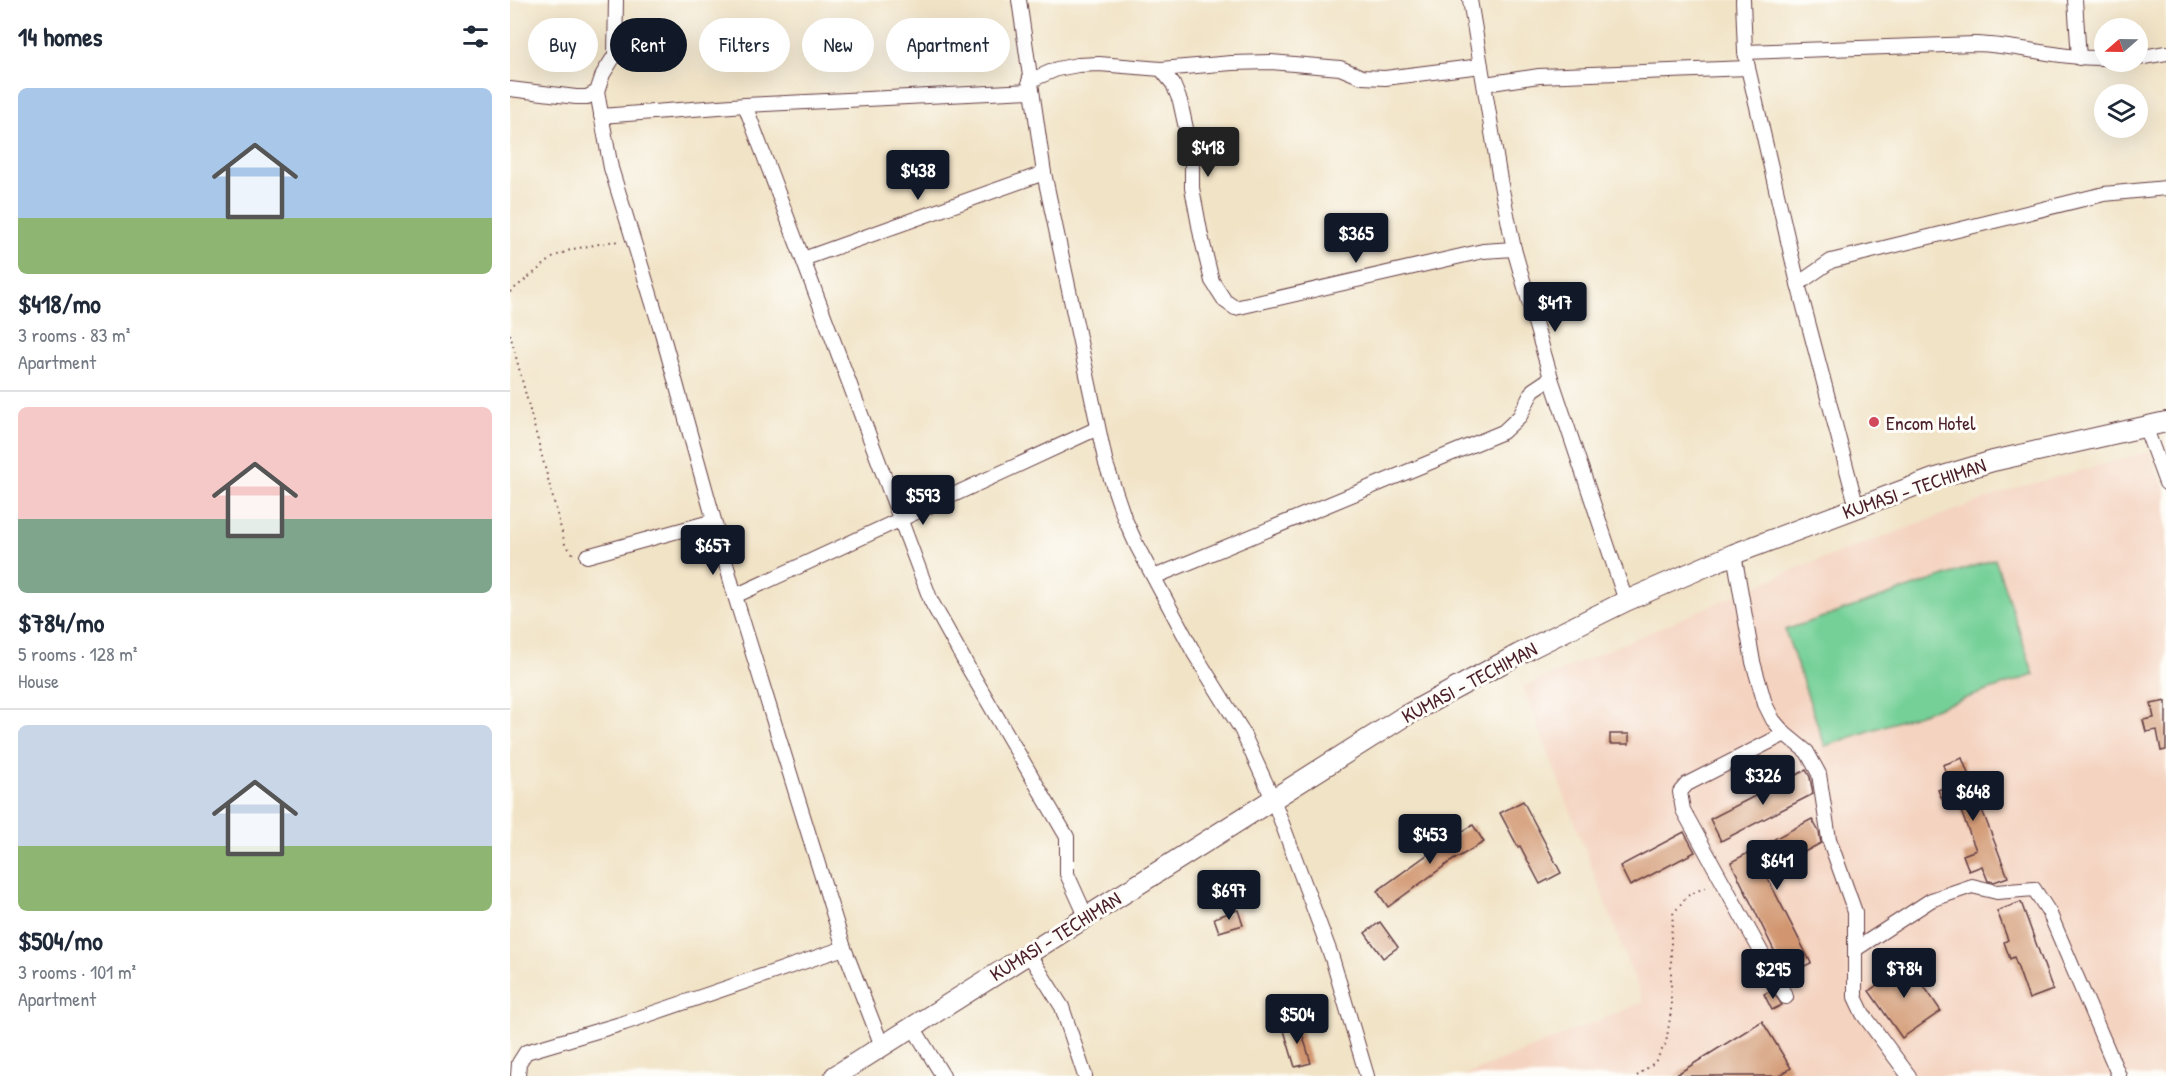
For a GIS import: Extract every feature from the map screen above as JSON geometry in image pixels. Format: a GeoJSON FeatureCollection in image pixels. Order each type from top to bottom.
{"type":"FeatureCollection","features":[{"type":"Feature","properties":{"kind":"highway","name":"KUMASI - TECHIMAN"},"geometry":{"type":"LineString","coordinates":[[836,1076],[1086,916],[1413,712],[1519,654],[1626,601],[1734,554],[1933,479],[1993,461],[2166,422]]}},
{"type":"Feature","properties":{"kind":"street"},"geometry":{"type":"LineString","coordinates":[[616,0],[615,55],[603,74],[597,92],[611,168],[662,333],[735,596],[844,948],[882,1046]]}},
{"type":"Feature","properties":{"kind":"street"},"geometry":{"type":"LineString","coordinates":[[1019,0],[1044,173],[1106,464],[1124,517],[1194,653],[1241,729],[1273,799],[1332,958],[1367,1076]]}},
{"type":"Feature","properties":{"kind":"street"},"geometry":{"type":"LineString","coordinates":[[1470,0],[1514,249],[1551,378],[1626,601]]}},
{"type":"Feature","properties":{"kind":"street"},"geometry":{"type":"LineString","coordinates":[[1743,0],[1744,52],[1798,284],[1857,508]]}},
{"type":"Feature","properties":{"kind":"street"},"geometry":{"type":"LineString","coordinates":[[2075,0],[2079,58]]}},
{"type":"Feature","properties":{"kind":"street"},"geometry":{"type":"LineString","coordinates":[[1744,52],[1993,44],[2079,58],[2094,58]]}},
{"type":"Feature","properties":{"kind":"street"},"geometry":{"type":"LineString","coordinates":[[2148,56],[2166,53]]}},
{"type":"Feature","properties":{"kind":"street"},"geometry":{"type":"LineString","coordinates":[[601,116],[1030,86],[1057,69],[1077,65],[1124,65],[1161,69],[1271,62],[1340,68],[1362,77],[1385,78],[1481,66]]}},
{"type":"Feature","properties":{"kind":"street"},"geometry":{"type":"LineString","coordinates":[[1485,84],[1539,76],[1748,68]]}},
{"type":"Feature","properties":{"kind":"street"},"geometry":{"type":"LineString","coordinates":[[1161,69],[1173,84],[1180,101],[1191,156],[1192,188],[1212,281],[1225,301],[1235,308],[1483,251],[1514,249]]}},
{"type":"Feature","properties":{"kind":"street"},"geometry":{"type":"LineString","coordinates":[[510,89],[576,97],[587,97],[597,92]]}},
{"type":"Feature","properties":{"kind":"street"},"geometry":{"type":"LineString","coordinates":[[745,105],[931,600],[1067,837],[1067,874],[1086,916]]}},
{"type":"Feature","properties":{"kind":"street"},"geometry":{"type":"LineString","coordinates":[[803,259],[1044,173]]}},
{"type":"Feature","properties":{"kind":"street"},"geometry":{"type":"LineString","coordinates":[[1798,284],[1831,261],[2104,194],[2166,188]]}},
{"type":"Feature","properties":{"kind":"street"},"geometry":{"type":"LineString","coordinates":[[1154,577],[1503,432],[1520,416],[1533,390],[1551,378]]}},
{"type":"Feature","properties":{"kind":"street"},"geometry":{"type":"LineString","coordinates":[[2145,426],[2166,483]]}},
{"type":"Feature","properties":{"kind":"street"},"geometry":{"type":"LineString","coordinates":[[735,596],[1098,428]]}},
{"type":"Feature","properties":{"kind":"street"},"geometry":{"type":"LineString","coordinates":[[587,556],[714,520]]}},
{"type":"Feature","properties":{"kind":"street"},"geometry":{"type":"LineString","coordinates":[[1734,554],[1753,662],[1765,704],[1773,720],[1785,734],[1807,752],[1819,774],[1828,839],[1855,912],[1855,997],[1863,1014],[1909,1076]]}},
{"type":"Feature","properties":{"kind":"street"},"geometry":{"type":"LineString","coordinates":[[1785,734],[1687,784],[1680,792],[1683,810],[1786,997]]}},
{"type":"Feature","properties":{"kind":"street"},"geometry":{"type":"LineString","coordinates":[[1856,949],[1931,900],[1972,886],[1997,892],[2034,889],[2049,912],[2119,1076]]}},
{"type":"Feature","properties":{"kind":"street"},"geometry":{"type":"LineString","coordinates":[[518,1076],[519,1063],[526,1052],[624,1023],[844,948]]}},
{"type":"Feature","properties":{"kind":"street"},"geometry":{"type":"LineString","coordinates":[[1028,953],[1062,1007],[1085,1076]]}},
{"type":"Feature","properties":{"kind":"street"},"geometry":{"type":"LineString","coordinates":[[913,1027],[943,1076]]}},
{"type":"Feature","properties":{"kind":"path"},"geometry":{"type":"LineString","coordinates":[[510,292],[555,256],[573,249],[615,241],[638,255]]}},
{"type":"Feature","properties":{"kind":"path"},"geometry":{"type":"LineString","coordinates":[[510,334],[565,544],[574,556],[587,556]]}},
{"type":"Feature","properties":{"kind":"path"},"geometry":{"type":"LineString","coordinates":[[1637,1076],[1655,1062],[1666,1043],[1671,1012],[1673,914],[1687,896],[1722,879]]}},
{"type":"Feature","properties":{"kind":"shaded area"},"geometry":{"type":"Polygon","coordinates":[[[2149,452],[2166,492],[2166,1076],[1464,1076],[1643,1002],[1523,687],[1800,567],[2016,488],[2149,452]]]}},
{"type":"Feature","properties":{"kind":"green space"},"geometry":{"type":"Polygon","coordinates":[[[1995,559],[2034,675],[1825,746],[1785,630],[1995,559]]]}},
{"type":"Feature","properties":{"kind":"building"},"geometry":{"type":"Polygon","coordinates":[[[2166,701],[2166,750],[2161,751],[2157,730],[2146,732],[2143,720],[2154,718],[2151,704],[2166,701]]]}},
{"type":"Feature","properties":{"kind":"building"},"geometry":{"type":"Polygon","coordinates":[[[1610,734],[1629,734],[1629,744],[1610,744],[1610,734]]]}},
{"type":"Feature","properties":{"kind":"building"},"geometry":{"type":"Polygon","coordinates":[[[1962,758],[2008,877],[1994,882],[1988,881],[1982,866],[1969,871],[1963,855],[1976,850],[1957,801],[1945,806],[1938,790],[1951,785],[1943,765],[1962,758]]]}},
{"type":"Feature","properties":{"kind":"building"},"geometry":{"type":"Polygon","coordinates":[[[1806,770],[1810,777],[1813,794],[1721,841],[1710,819],[1806,770]]]}},
{"type":"Feature","properties":{"kind":"building"},"geometry":{"type":"Polygon","coordinates":[[[1523,801],[1561,873],[1540,884],[1500,813],[1523,801]]]}},
{"type":"Feature","properties":{"kind":"building"},"geometry":{"type":"Polygon","coordinates":[[[1812,819],[1819,832],[1821,843],[1765,873],[1811,963],[1786,975],[1731,862],[1812,819]]]}},
{"type":"Feature","properties":{"kind":"building"},"geometry":{"type":"Polygon","coordinates":[[[1473,825],[1484,842],[1450,862],[1388,907],[1377,891],[1445,842],[1473,825]]]}},
{"type":"Feature","properties":{"kind":"building"},"geometry":{"type":"Polygon","coordinates":[[[1684,832],[1695,852],[1630,886],[1620,866],[1684,832]]]}},
{"type":"Feature","properties":{"kind":"building"},"geometry":{"type":"Polygon","coordinates":[[[2021,902],[2053,990],[2029,999],[2014,957],[2010,959],[2004,942],[2008,940],[1997,911],[2021,902]]]}},
{"type":"Feature","properties":{"kind":"building"},"geometry":{"type":"Polygon","coordinates":[[[1238,910],[1243,925],[1219,932],[1214,918],[1238,910]]]}},
{"type":"Feature","properties":{"kind":"building"},"geometry":{"type":"Polygon","coordinates":[[[1380,922],[1398,947],[1383,958],[1365,933],[1380,922]]]}},
{"type":"Feature","properties":{"kind":"building"},"geometry":{"type":"Polygon","coordinates":[[[1895,962],[1900,970],[1909,964],[1941,1011],[1902,1038],[1869,991],[1881,982],[1876,975],[1895,962]]]}},
{"type":"Feature","properties":{"kind":"building"},"geometry":{"type":"Polygon","coordinates":[[[1772,990],[1782,1005],[1772,1010],[1764,994],[1772,990]]]}},
{"type":"Feature","properties":{"kind":"building"},"geometry":{"type":"Polygon","coordinates":[[[1762,1021],[1791,1068],[1779,1076],[1674,1076],[1762,1021]]]}},
{"type":"Feature","properties":{"kind":"building"},"geometry":{"type":"Polygon","coordinates":[[[1299,1023],[1311,1063],[1295,1067],[1283,1027],[1299,1023]]]}},
{"type":"Feature","properties":{"kind":"place","name":"Encom Hotel"},"geometry":{"type":"Point","coordinates":[1874,422]}}]}
